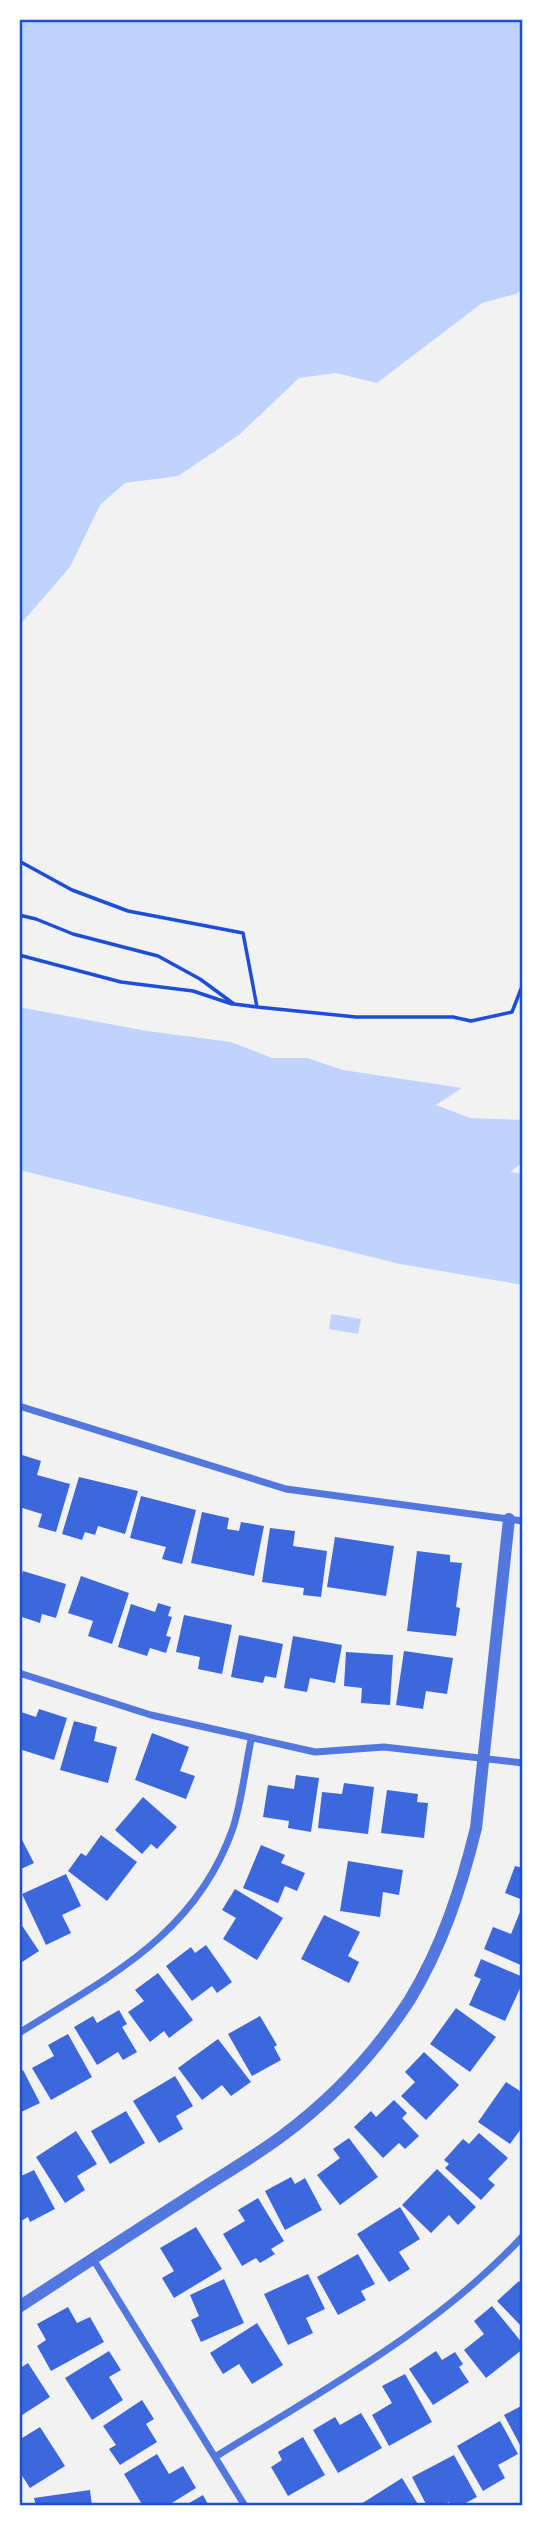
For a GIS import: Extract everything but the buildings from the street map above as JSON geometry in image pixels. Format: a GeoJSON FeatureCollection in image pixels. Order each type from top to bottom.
{"type":"FeatureCollection","features":[{"type":"Feature","properties":{"kind":"street"},"geometry":{"type":"LineString","coordinates":[[19,1406],[286,1489],[523,1521]]}},
{"type":"Feature","properties":{"kind":"street"},"geometry":{"type":"LineString","coordinates":[[19,2307],[281,2137],[346,2081],[409,2001],[447,1926],[476,1828],[509,1519]]}},
{"type":"Feature","properties":{"kind":"street"},"geometry":{"type":"LineString","coordinates":[[19,1674],[138,1712],[251,1740],[315,1752],[384,1747],[523,1763]]}},
{"type":"Feature","properties":{"kind":"street"},"geometry":{"type":"LineString","coordinates":[[19,2033],[134,1961],[185,1914],[202,1891],[222,1855],[232,1829],[240,1802],[251,1740]]}},
{"type":"Feature","properties":{"kind":"street"},"geometry":{"type":"LineString","coordinates":[[215,2457],[413,2333],[472,2286],[523,2236]]}},
{"type":"Feature","properties":{"kind":"street"},"geometry":{"type":"LineString","coordinates":[[93,2259],[245,2506]]}},
{"type":"Feature","properties":{"kind":"path"},"geometry":{"type":"LineString","coordinates":[[19,861],[72,890],[128,911],[243,933],[257,1007]]}},
{"type":"Feature","properties":{"kind":"path"},"geometry":{"type":"LineString","coordinates":[[19,915],[73,934],[158,956],[200,979],[234,1004]]}},
{"type":"Feature","properties":{"kind":"path"},"geometry":{"type":"LineString","coordinates":[[19,955],[121,982],[193,991],[234,1004],[356,1017],[453,1017],[471,1021],[512,1012],[523,984]]}},
{"type":"Feature","properties":{"kind":"water"},"geometry":{"type":"Polygon","coordinates":[[[19,19],[523,19],[523,288],[516,294],[482,303],[377,383],[336,373],[299,378],[239,435],[178,476],[125,483],[100,505],[70,567],[19,626],[19,19]]]}},
{"type":"Feature","properties":{"kind":"water"},"geometry":{"type":"Polygon","coordinates":[[[19,1007],[147,1031],[231,1042],[272,1058],[307,1058],[343,1070],[462,1088],[436,1105],[470,1118],[523,1120],[523,1162],[510,1172],[523,1174],[523,1285],[400,1264],[19,1170],[19,1007]]]}},
{"type":"Feature","properties":{"kind":"water"},"geometry":{"type":"Polygon","coordinates":[[[331,1314],[361,1319],[358,1334],[329,1329],[331,1314]]]}}]}
